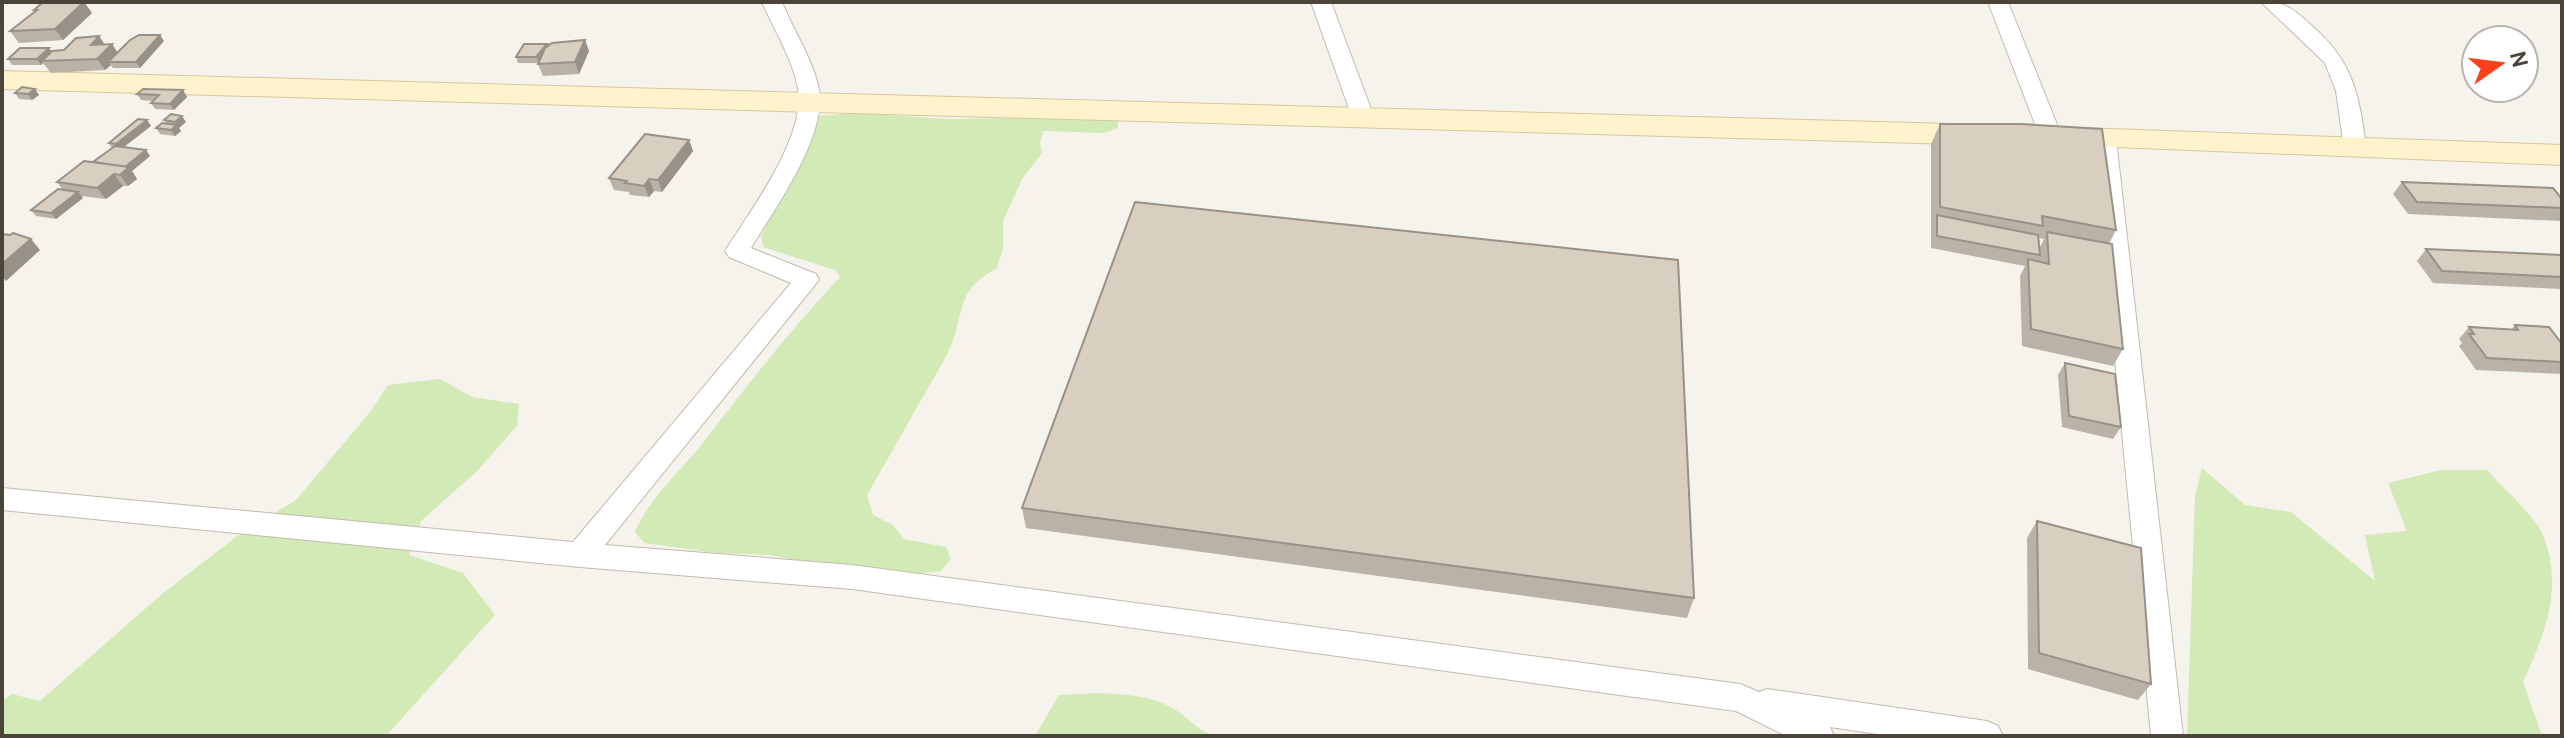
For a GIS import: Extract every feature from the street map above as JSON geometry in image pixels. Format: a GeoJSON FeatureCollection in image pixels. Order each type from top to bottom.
{"type":"FeatureCollection","features":[{"type":"Feature","properties":{"kind":"street"},"geometry":{"type":"LineString","coordinates":[[580,555],[807,280],[737,251],[777,183],[808,120],[808,89],[772,2]]}},
{"type":"Feature","properties":{"kind":"street"},"geometry":{"type":"LineString","coordinates":[[1321,2],[1363,117]]}},
{"type":"Feature","properties":{"kind":"street"},"geometry":{"type":"LineString","coordinates":[[1998,2],[2051,137]]}},
{"type":"Feature","properties":{"kind":"street"},"geometry":{"type":"LineString","coordinates":[[2271,2],[2298,24],[2336,64],[2351,112],[2355,147]]}},
{"type":"Feature","properties":{"kind":"street"},"geometry":{"type":"LineString","coordinates":[[2,80],[2051,137],[2562,155]]}},
{"type":"Feature","properties":{"kind":"street"},"geometry":{"type":"LineString","coordinates":[[2105,139],[2167,736]]}},
{"type":"Feature","properties":{"kind":"street"},"geometry":{"type":"LineString","coordinates":[[2,499],[580,555],[852,577],[1740,698],[1987,736]]}},
{"type":"Feature","properties":{"kind":"street"},"geometry":{"type":"LineString","coordinates":[[1740,698],[1818,736]]}},
{"type":"Feature","properties":{"kind":"green space"},"geometry":{"type":"Polygon","coordinates":[[[855,113],[948,119],[1118,121],[1118,128],[1104,133],[1044,131],[1040,142],[1042,153],[1022,179],[1003,221],[1003,249],[996,269],[982,277],[967,295],[948,353],[867,495],[873,515],[893,525],[904,539],[946,547],[951,559],[941,571],[917,574],[852,571],[770,555],[716,553],[644,543],[635,532],[656,497],[840,277],[835,270],[763,247],[761,236],[818,116],[855,113]]]}},
{"type":"Feature","properties":{"kind":"green space"},"geometry":{"type":"Polygon","coordinates":[[[440,379],[472,397],[519,404],[517,426],[477,471],[421,521],[409,555],[463,573],[495,615],[386,736],[2,736],[2,701],[12,694],[40,701],[162,594],[236,537],[296,500],[370,412],[388,385],[440,379]]]}},
{"type":"Feature","properties":{"kind":"green space"},"geometry":{"type":"Polygon","coordinates":[[[2202,468],[2245,505],[2291,512],[2375,581],[2365,535],[2407,531],[2388,483],[2441,470],[2487,470],[2533,519],[2543,535],[2549,555],[2552,592],[2549,610],[2523,682],[2542,736],[2187,736],[2195,496],[2202,468]]]}},
{"type":"Feature","properties":{"kind":"green space"},"geometry":{"type":"Polygon","coordinates":[[[1100,693],[1138,696],[1166,704],[1216,736],[1035,736],[1059,695],[1100,693]]]}},
{"type":"Feature","properties":{"kind":"building"},"geometry":{"type":"Polygon","coordinates":[[[43,2],[84,2],[55,29],[10,31],[37,10],[34,10],[43,2]]]}},
{"type":"Feature","properties":{"kind":"building"},"geometry":{"type":"Polygon","coordinates":[[[139,35],[160,35],[136,62],[108,62],[130,40],[139,35]]]}},
{"type":"Feature","properties":{"kind":"building"},"geometry":{"type":"Polygon","coordinates":[[[99,36],[91,45],[112,44],[97,59],[42,61],[52,51],[64,50],[76,38],[99,36]]]}},
{"type":"Feature","properties":{"kind":"building"},"geometry":{"type":"Polygon","coordinates":[[[585,40],[575,62],[538,64],[545,48],[552,43],[585,40]]]}},
{"type":"Feature","properties":{"kind":"building"},"geometry":{"type":"Polygon","coordinates":[[[524,44],[547,44],[536,57],[516,57],[524,44]]]}},
{"type":"Feature","properties":{"kind":"building"},"geometry":{"type":"Polygon","coordinates":[[[20,48],[49,48],[37,59],[8,59],[20,48]]]}},
{"type":"Feature","properties":{"kind":"building"},"geometry":{"type":"Polygon","coordinates":[[[22,87],[35,89],[28,94],[15,93],[22,87]]]}},
{"type":"Feature","properties":{"kind":"building"},"geometry":{"type":"Polygon","coordinates":[[[143,89],[183,90],[170,104],[151,103],[159,95],[137,94],[143,89]]]}},
{"type":"Feature","properties":{"kind":"building"},"geometry":{"type":"Polygon","coordinates":[[[171,114],[182,116],[175,122],[164,120],[171,114]]]}},
{"type":"Feature","properties":{"kind":"building"},"geometry":{"type":"Polygon","coordinates":[[[138,119],[147,120],[116,144],[109,143],[138,119]]]}},
{"type":"Feature","properties":{"kind":"building"},"geometry":{"type":"Polygon","coordinates":[[[162,123],[177,125],[171,130],[156,128],[162,123]]]}},
{"type":"Feature","properties":{"kind":"building"},"geometry":{"type":"Polygon","coordinates":[[[1940,124],[2021,124],[2102,129],[2116,230],[2042,216],[2043,226],[1940,207],[1940,124]]]}},
{"type":"Feature","properties":{"kind":"building"},"geometry":{"type":"Polygon","coordinates":[[[645,134],[689,140],[658,180],[649,179],[644,186],[609,178],[645,134]]]}},
{"type":"Feature","properties":{"kind":"building"},"geometry":{"type":"Polygon","coordinates":[[[115,146],[146,150],[125,167],[93,162],[115,146]]]}},
{"type":"Feature","properties":{"kind":"building"},"geometry":{"type":"Polygon","coordinates":[[[84,161],[129,167],[97,188],[57,182],[84,161]]]}},
{"type":"Feature","properties":{"kind":"building"},"geometry":{"type":"Polygon","coordinates":[[[2402,182],[2553,188],[2562,199],[2562,208],[2417,202],[2402,182]]]}},
{"type":"Feature","properties":{"kind":"building"},"geometry":{"type":"Polygon","coordinates":[[[58,189],[78,192],[51,213],[31,210],[58,189]]]}},
{"type":"Feature","properties":{"kind":"building"},"geometry":{"type":"Polygon","coordinates":[[[1135,202],[1678,260],[1694,598],[1022,508],[1135,202]]]}},
{"type":"Feature","properties":{"kind":"building"},"geometry":{"type":"Polygon","coordinates":[[[1937,215],[2038,235],[2040,255],[1937,236],[1937,215]]]}},
{"type":"Feature","properties":{"kind":"building"},"geometry":{"type":"Polygon","coordinates":[[[2047,232],[2112,244],[2123,349],[2031,329],[2028,259],[2049,264],[2047,232]]]}},
{"type":"Feature","properties":{"kind":"building"},"geometry":{"type":"Polygon","coordinates":[[[13,233],[31,239],[2,264],[2,234],[13,233]]]}},
{"type":"Feature","properties":{"kind":"building"},"geometry":{"type":"Polygon","coordinates":[[[2426,249],[2562,255],[2562,277],[2442,271],[2426,249]]]}},
{"type":"Feature","properties":{"kind":"building"},"geometry":{"type":"Polygon","coordinates":[[[2515,325],[2549,327],[2562,344],[2562,362],[2487,358],[2469,334],[2474,334],[2469,327],[2518,330],[2515,325]]]}},
{"type":"Feature","properties":{"kind":"building"},"geometry":{"type":"Polygon","coordinates":[[[2065,363],[2115,374],[2121,427],[2069,416],[2065,363]]]}},
{"type":"Feature","properties":{"kind":"building"},"geometry":{"type":"Polygon","coordinates":[[[2037,521],[2141,548],[2151,684],[2039,653],[2037,521]]]}}]}
